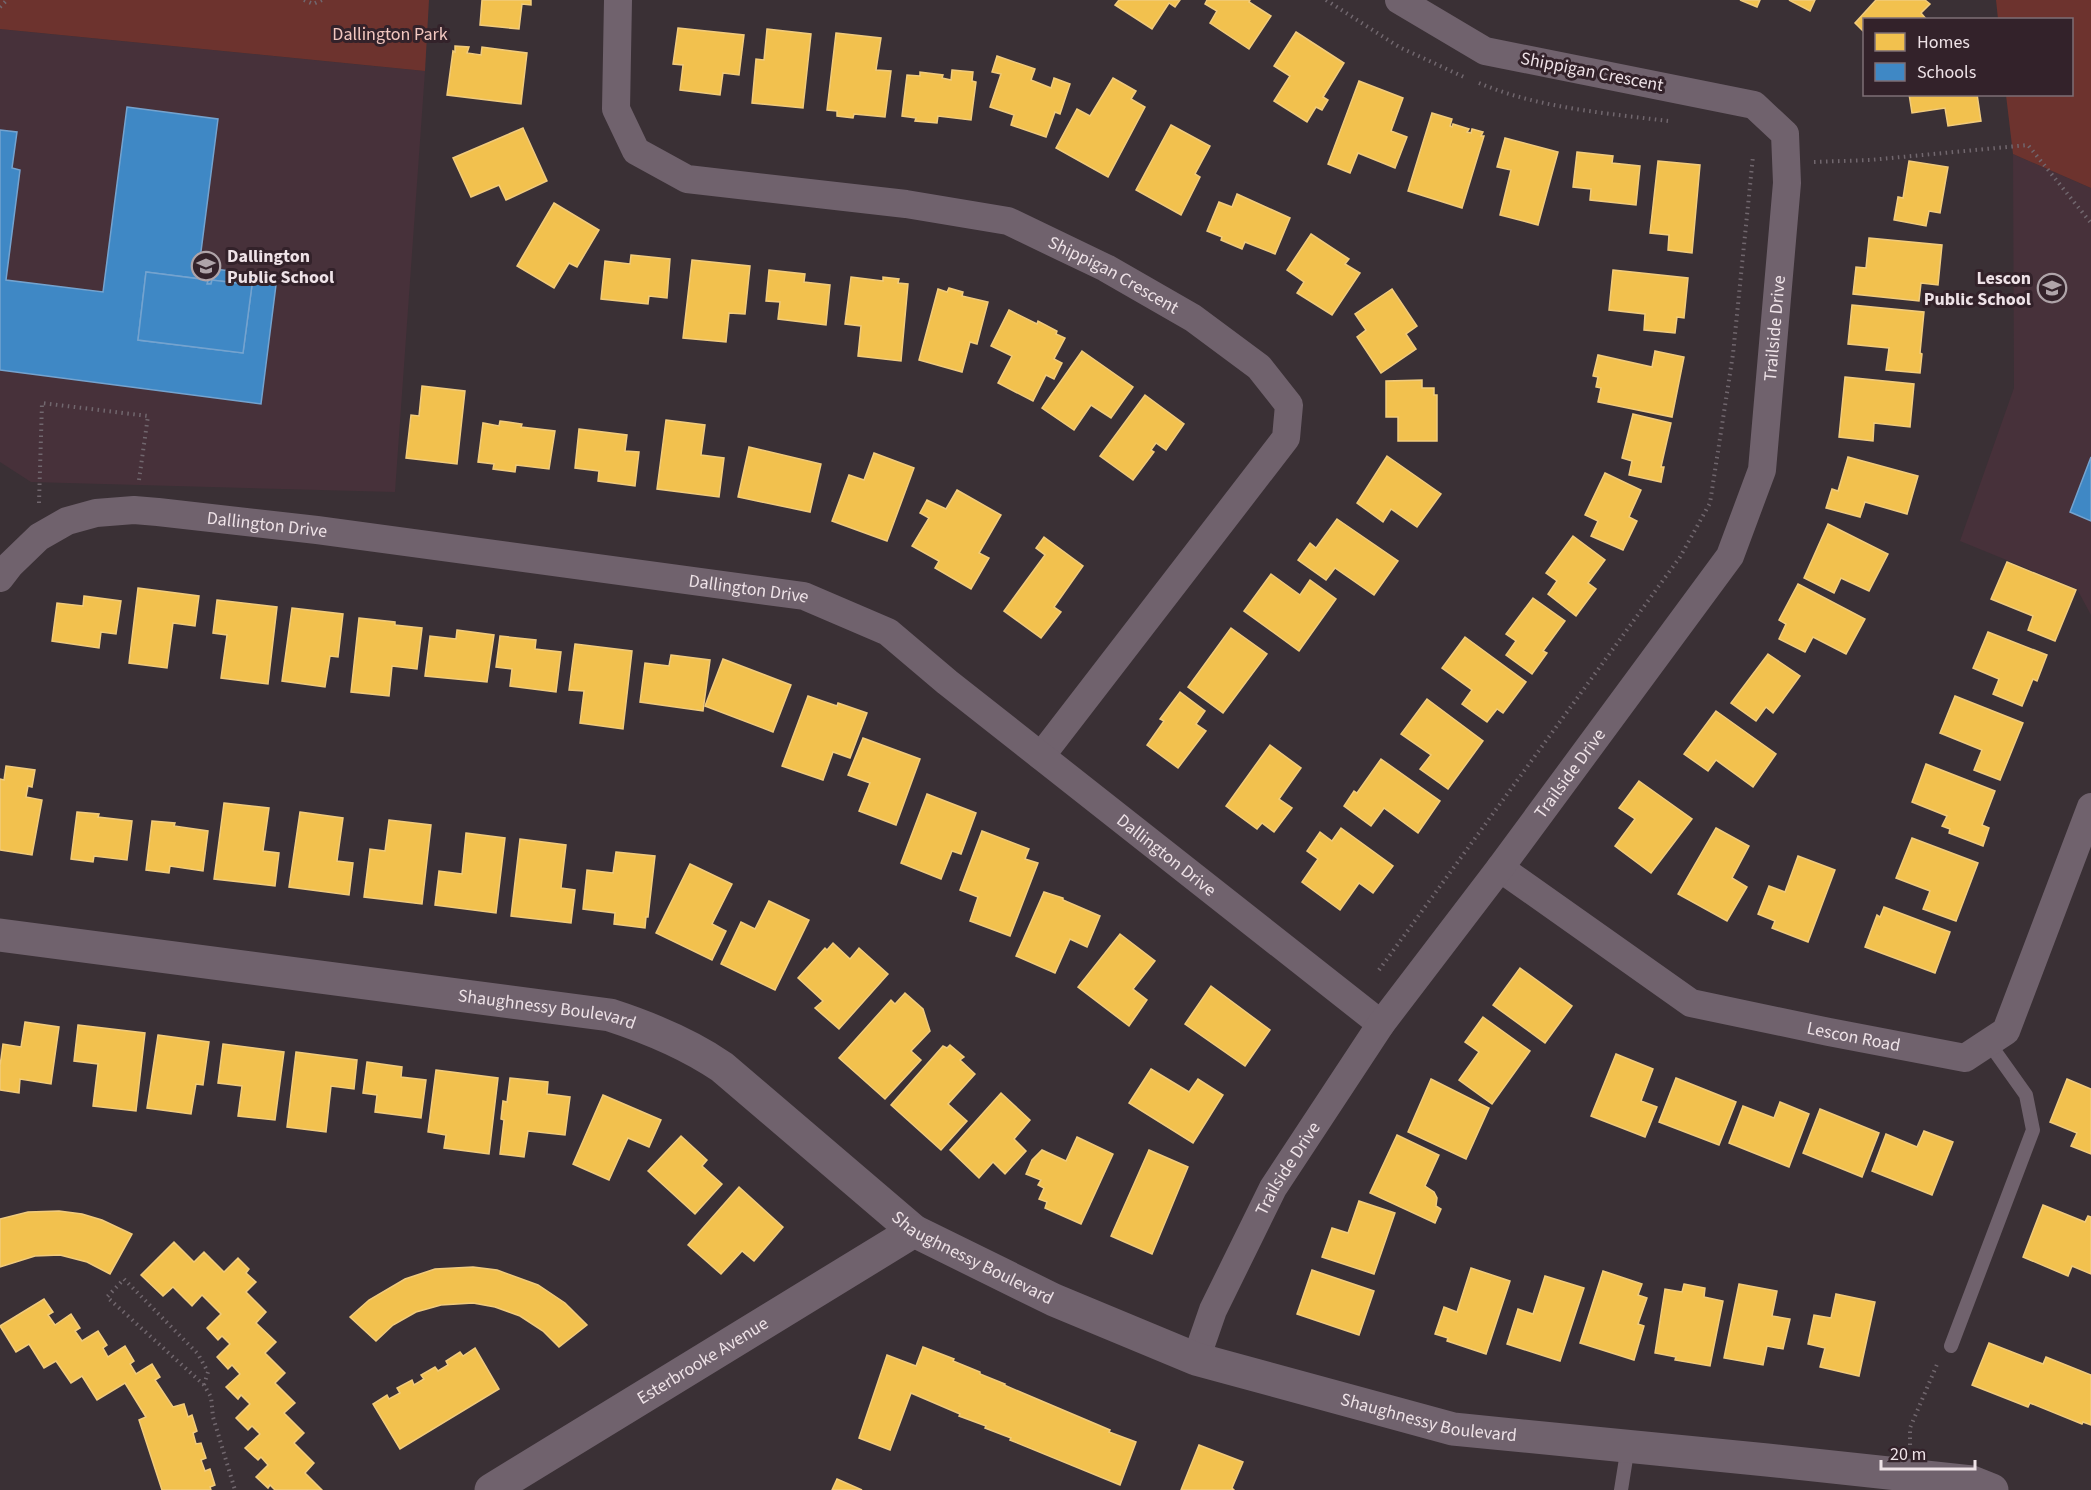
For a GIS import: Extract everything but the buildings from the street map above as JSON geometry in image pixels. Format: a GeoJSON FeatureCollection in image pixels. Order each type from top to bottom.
{"type":"FeatureCollection","features":[{"type":"Feature","properties":{"kind":"street","name":"Shippigan Crescent"},"geometry":{"type":"LineString","coordinates":[[618,0],[616,109],[636,151],[687,179],[906,204],[1008,221],[1106,268],[1194,318],[1259,367],[1289,405],[1286,438],[1041,756]]}},
{"type":"Feature","properties":{"kind":"street","name":"Shippigan Crescent"},"geometry":{"type":"LineString","coordinates":[[1399,0],[1485,51],[1754,105],[1785,134]]}},
{"type":"Feature","properties":{"kind":"street","name":"Trailside Drive"},"geometry":{"type":"LineString","coordinates":[[1196,1359],[1213,1310],[1273,1188],[1381,1024],[1500,868],[1730,556],[1762,470],[1787,183],[1785,134]]}},
{"type":"Feature","properties":{"kind":"street","name":"Dallington Drive"},"geometry":{"type":"LineString","coordinates":[[0,578],[39,537],[67,521],[96,513],[134,510],[317,530],[804,596],[888,632],[947,682],[1381,1024]]}},
{"type":"Feature","properties":{"kind":"street","name":"Lescon Road"},"geometry":{"type":"LineString","coordinates":[[1500,868],[1691,1003],[1965,1058],[2006,1031],[2091,807]]}},
{"type":"Feature","properties":{"kind":"street","name":"Shaughnessy Boulevard"},"geometry":{"type":"LineString","coordinates":[[0,935],[610,1015],[657,1031],[698,1051],[722,1067],[914,1231],[1054,1300],[1196,1359],[1453,1429],[1628,1446],[1957,1485],[1972,1482],[1992,1490]]}},
{"type":"Feature","properties":{"kind":"street","name":"Esterbrooke Avenue"},"geometry":{"type":"LineString","coordinates":[[491,1490],[914,1231]]}},
{"type":"Feature","properties":{"kind":"lane"},"geometry":{"type":"LineString","coordinates":[[1951,1346],[2033,1130],[2026,1095],[1989,1043]]}},
{"type":"Feature","properties":{"kind":"lane"},"geometry":{"type":"LineString","coordinates":[[1621,1490],[1628,1446]]}},
{"type":"Feature","properties":{"kind":"path"},"geometry":{"type":"LineString","coordinates":[[0,7],[7,0]]}},
{"type":"Feature","properties":{"kind":"path"},"geometry":{"type":"LineString","coordinates":[[304,0],[313,3],[322,0]]}},
{"type":"Feature","properties":{"kind":"path"},"geometry":{"type":"LineString","coordinates":[[1326,0],[1427,61],[1501,92],[1585,111],[1676,122]]}},
{"type":"Feature","properties":{"kind":"path"},"geometry":{"type":"LineString","coordinates":[[1786,164],[1870,160],[2028,145],[2091,222]]}},
{"type":"Feature","properties":{"kind":"path"},"geometry":{"type":"LineString","coordinates":[[1379,970],[1680,558],[1710,503],[1732,354],[1754,153]]}},
{"type":"Feature","properties":{"kind":"path"},"geometry":{"type":"LineString","coordinates":[[39,537],[42,403],[148,416],[134,510]]}},
{"type":"Feature","properties":{"kind":"path"},"geometry":{"type":"LineString","coordinates":[[204,1385],[208,1372],[198,1354],[124,1279],[107,1297],[204,1385],[211,1397],[213,1417],[234,1490]]}},
{"type":"Feature","properties":{"kind":"path"},"geometry":{"type":"LineString","coordinates":[[1910,1449],[1910,1428],[1941,1353],[1951,1346]]}},
{"type":"Feature","properties":{"kind":"shaded area","name":"Dallington Public School"},"geometry":{"type":"Polygon","coordinates":[[[0,29],[425,71],[395,492],[31,482],[0,462],[0,29]]]}},
{"type":"Feature","properties":{"kind":"shaded area","name":"Lescon Public School"},"geometry":{"type":"Polygon","coordinates":[[[2013,154],[2091,188],[2091,615],[2077,589],[1960,541],[2014,388],[2013,154]]]}},
{"type":"Feature","properties":{"kind":"green space","name":"Dallington Park"},"geometry":{"type":"Polygon","coordinates":[[[0,0],[429,0],[425,71],[0,29],[0,0]]]}},
{"type":"Feature","properties":{"kind":"green space"},"geometry":{"type":"Polygon","coordinates":[[[1996,0],[2091,0],[2091,188],[2013,154],[2006,96],[2073,96],[2073,18],[1998,18],[1996,0]]]}},
{"type":"Feature","properties":{"kind":"place","name":"Dallington Public School"},"geometry":{"type":"Point","coordinates":[206,266]}},
{"type":"Feature","properties":{"kind":"place","name":"Lescon Public School"},"geometry":{"type":"Point","coordinates":[2052,288]}}]}
